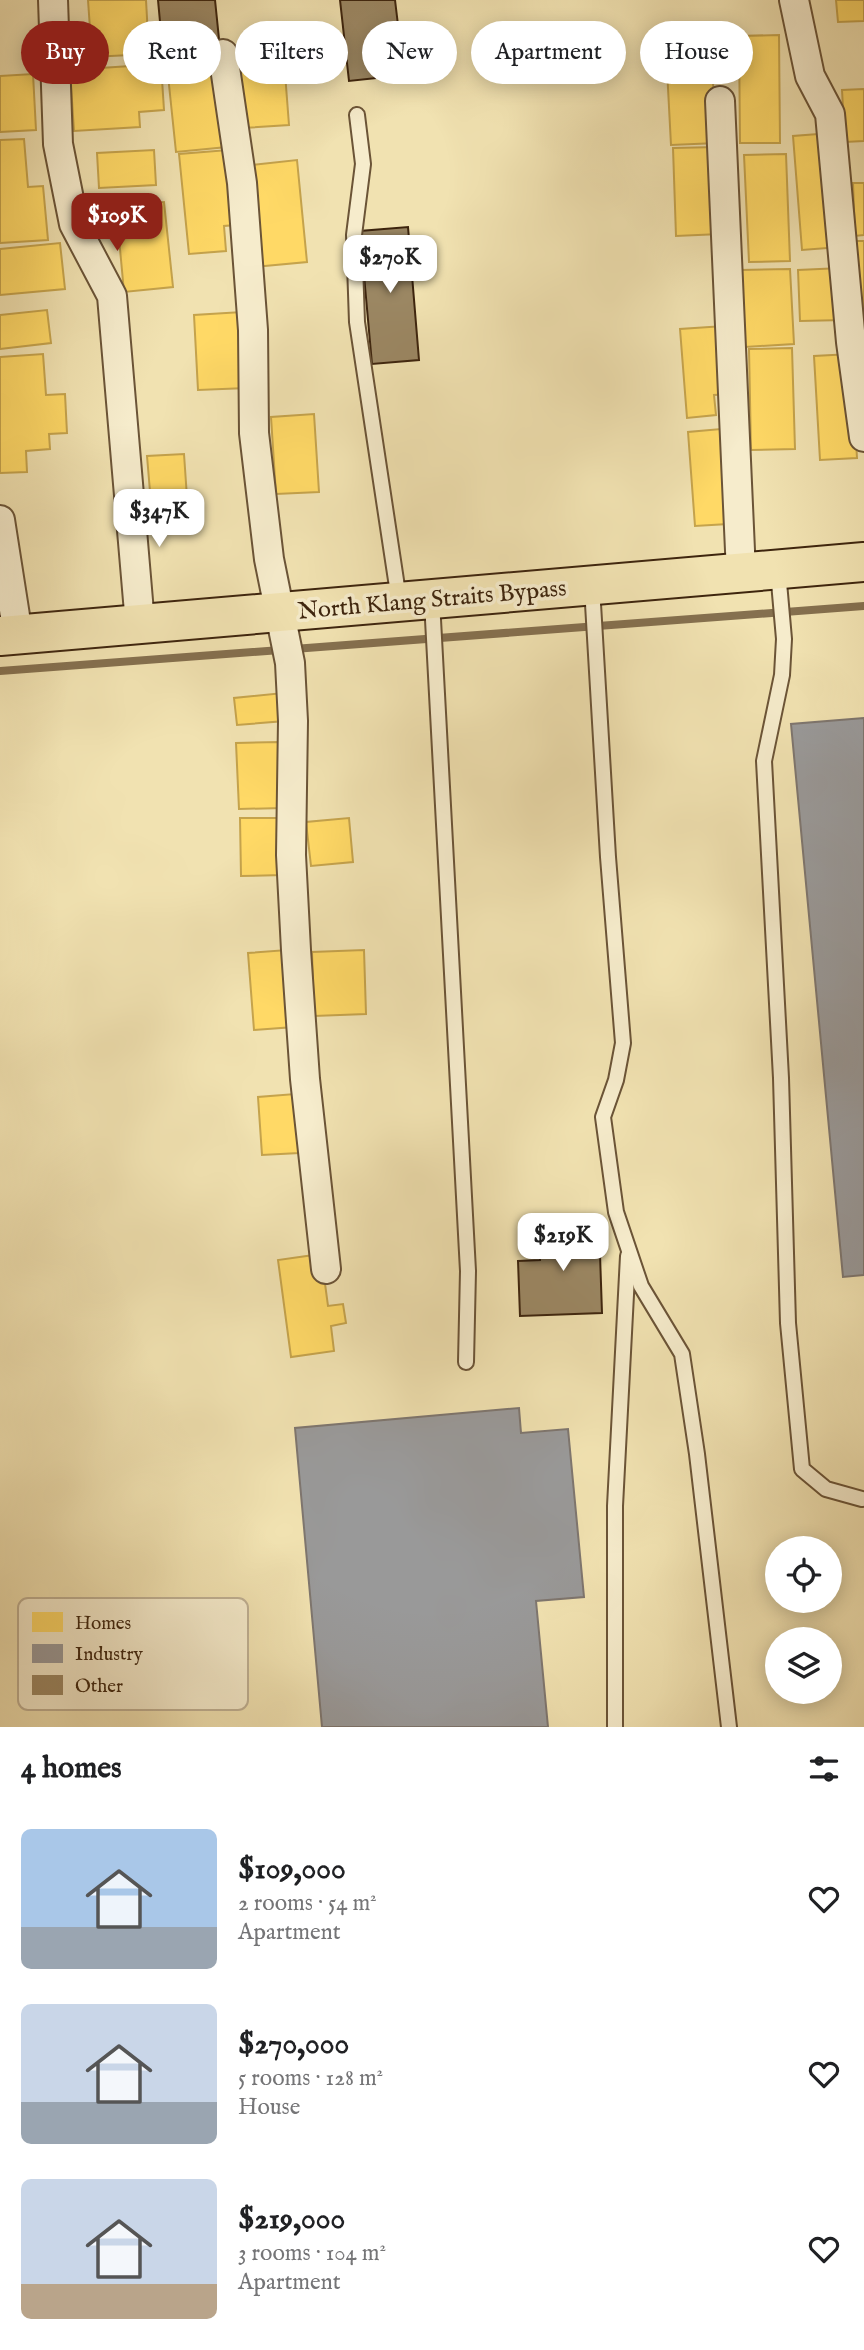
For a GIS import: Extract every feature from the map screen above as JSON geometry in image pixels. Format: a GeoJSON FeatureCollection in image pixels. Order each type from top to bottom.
{"type":"FeatureCollection","features":[{"type":"Feature","properties":{"kind":"highway","name":"North Klang Straits Bypass"},"geometry":{"type":"LineString","coordinates":[[9,636],[139,608],[286,639],[421,609],[592,600],[767,583],[864,562]]}},
{"type":"Feature","properties":{"kind":"street"},"geometry":{"type":"LineString","coordinates":[[53,0],[58,144],[74,224],[112,296],[139,608]]}},
{"type":"Feature","properties":{"kind":"street"},"geometry":{"type":"LineString","coordinates":[[794,0],[810,76],[830,114],[851,342],[864,437]]}},
{"type":"Feature","properties":{"kind":"street"},"geometry":{"type":"LineString","coordinates":[[223,54],[242,183],[253,330],[254,433],[269,559],[286,639],[293,721],[291,855],[296,950],[305,1079],[326,1269]]}},
{"type":"Feature","properties":{"kind":"street"},"geometry":{"type":"LineString","coordinates":[[720,101],[767,583]]}},
{"type":"Feature","properties":{"kind":"street"},"geometry":{"type":"LineString","coordinates":[[1,522],[13,596],[9,636]]}},
{"type":"Feature","properties":{"kind":"lane"},"geometry":{"type":"LineString","coordinates":[[357,115],[363,164],[355,234],[357,323],[421,609],[437,658],[468,1271],[466,1362]]}},
{"type":"Feature","properties":{"kind":"lane"},"geometry":{"type":"LineString","coordinates":[[767,583],[784,639],[782,675],[764,761],[780,1078],[788,1323],[802,1469],[826,1489],[862,1500]]}},
{"type":"Feature","properties":{"kind":"lane"},"geometry":{"type":"LineString","coordinates":[[592,600],[623,1043],[616,1080],[603,1117],[616,1212],[641,1286],[682,1354],[697,1454],[729,1727]]}},
{"type":"Feature","properties":{"kind":"lane"},"geometry":{"type":"LineString","coordinates":[[615,1727],[615,1506],[628,1247]]}},
{"type":"Feature","properties":{"kind":"building: Homes"},"geometry":{"type":"Polygon","coordinates":[[[88,0],[146,0],[147,21],[123,21],[123,55],[109,56],[109,21],[89,21],[88,0]]]}},
{"type":"Feature","properties":{"kind":"building: Homes"},"geometry":{"type":"Polygon","coordinates":[[[836,0],[864,0],[864,21],[838,22],[836,0]]]}},
{"type":"Feature","properties":{"kind":"building: Homes"},"geometry":{"type":"Polygon","coordinates":[[[779,35],[780,143],[740,143],[739,84],[753,84],[753,36],[779,35]]]}},
{"type":"Feature","properties":{"kind":"building: Homes"},"geometry":{"type":"Polygon","coordinates":[[[109,67],[123,67],[123,84],[162,84],[164,110],[139,112],[140,127],[74,131],[71,84],[109,84],[109,67]]]}},
{"type":"Feature","properties":{"kind":"building: Homes"},"geometry":{"type":"Polygon","coordinates":[[[21,75],[21,84],[34,84],[36,130],[0,132],[0,76],[21,75]]]}},
{"type":"Feature","properties":{"kind":"building: Homes"},"geometry":{"type":"Polygon","coordinates":[[[169,84],[220,84],[227,147],[176,152],[169,84]]]}},
{"type":"Feature","properties":{"kind":"building: Homes"},"geometry":{"type":"Polygon","coordinates":[[[240,84],[286,84],[289,125],[243,128],[240,84]]]}},
{"type":"Feature","properties":{"kind":"building: Homes"},"geometry":{"type":"Polygon","coordinates":[[[668,84],[713,84],[717,143],[671,145],[668,84]]]}},
{"type":"Feature","properties":{"kind":"building: Homes"},"geometry":{"type":"Polygon","coordinates":[[[864,89],[864,141],[845,142],[842,90],[864,89]]]}},
{"type":"Feature","properties":{"kind":"building: Homes"},"geometry":{"type":"Polygon","coordinates":[[[831,133],[840,247],[802,250],[793,136],[831,133]]]}},
{"type":"Feature","properties":{"kind":"building: Homes"},"geometry":{"type":"Polygon","coordinates":[[[24,139],[28,187],[43,186],[48,240],[0,243],[0,140],[24,139]]]}},
{"type":"Feature","properties":{"kind":"building: Homes"},"geometry":{"type":"Polygon","coordinates":[[[717,147],[720,234],[676,236],[673,148],[717,147]]]}},
{"type":"Feature","properties":{"kind":"building: Homes"},"geometry":{"type":"Polygon","coordinates":[[[154,150],[156,185],[99,188],[97,153],[154,150]]]}},
{"type":"Feature","properties":{"kind":"building: Homes"},"geometry":{"type":"Polygon","coordinates":[[[228,150],[236,225],[224,226],[226,251],[189,254],[179,154],[228,150]]]}},
{"type":"Feature","properties":{"kind":"building: Homes"},"geometry":{"type":"Polygon","coordinates":[[[786,154],[790,261],[749,262],[744,155],[786,154]]]}},
{"type":"Feature","properties":{"kind":"building: Homes"},"geometry":{"type":"Polygon","coordinates":[[[297,160],[307,262],[253,267],[243,166],[297,160]]]}},
{"type":"Feature","properties":{"kind":"building: Homes"},"geometry":{"type":"Polygon","coordinates":[[[853,183],[864,183],[864,235],[855,236],[853,183]]]}},
{"type":"Feature","properties":{"kind":"building: Homes"},"geometry":{"type":"Polygon","coordinates":[[[164,202],[173,287],[124,292],[116,206],[164,202]]]}},
{"type":"Feature","properties":{"kind":"building: Homes"},"geometry":{"type":"Polygon","coordinates":[[[854,241],[864,241],[864,363],[854,241]]]}},
{"type":"Feature","properties":{"kind":"building: Homes"},"geometry":{"type":"Polygon","coordinates":[[[60,243],[65,289],[0,295],[0,249],[60,243]]]}},
{"type":"Feature","properties":{"kind":"building: Homes"},"geometry":{"type":"Polygon","coordinates":[[[841,268],[844,320],[800,321],[798,270],[841,268]]]}},
{"type":"Feature","properties":{"kind":"building: Homes"},"geometry":{"type":"Polygon","coordinates":[[[790,269],[794,344],[745,347],[741,270],[790,269]]]}},
{"type":"Feature","properties":{"kind":"building: Homes"},"geometry":{"type":"Polygon","coordinates":[[[47,310],[51,343],[0,349],[0,315],[47,310]]]}},
{"type":"Feature","properties":{"kind":"building: Homes"},"geometry":{"type":"Polygon","coordinates":[[[242,312],[247,388],[198,390],[194,315],[242,312]]]}},
{"type":"Feature","properties":{"kind":"building: Homes"},"geometry":{"type":"Polygon","coordinates":[[[724,326],[730,394],[714,395],[716,415],[687,418],[680,329],[724,326]]]}},
{"type":"Feature","properties":{"kind":"building: Homes"},"geometry":{"type":"Polygon","coordinates":[[[792,348],[795,449],[751,450],[749,349],[792,348]]]}},
{"type":"Feature","properties":{"kind":"building: Homes"},"geometry":{"type":"Polygon","coordinates":[[[43,354],[46,395],[65,394],[67,433],[49,434],[50,449],[26,451],[27,472],[0,473],[0,357],[43,354]]]}},
{"type":"Feature","properties":{"kind":"building: Homes"},"geometry":{"type":"Polygon","coordinates":[[[851,354],[857,458],[820,460],[814,356],[851,354]]]}},
{"type":"Feature","properties":{"kind":"building: Homes"},"geometry":{"type":"Polygon","coordinates":[[[314,414],[319,492],[276,494],[271,417],[314,414]]]}},
{"type":"Feature","properties":{"kind":"building: Homes"},"geometry":{"type":"Polygon","coordinates":[[[721,429],[728,524],[695,526],[688,432],[721,429]]]}},
{"type":"Feature","properties":{"kind":"building: Homes"},"geometry":{"type":"Polygon","coordinates":[[[184,454],[188,512],[152,515],[147,456],[184,454]]]}},
{"type":"Feature","properties":{"kind":"building: Homes"},"geometry":{"type":"Polygon","coordinates":[[[283,693],[285,721],[237,725],[234,698],[283,693]]]}},
{"type":"Feature","properties":{"kind":"building: Homes"},"geometry":{"type":"Polygon","coordinates":[[[280,742],[283,808],[239,809],[236,743],[280,742]]]}},
{"type":"Feature","properties":{"kind":"building: Homes"},"geometry":{"type":"Polygon","coordinates":[[[240,818],[282,818],[283,875],[241,876],[240,818]]]}},
{"type":"Feature","properties":{"kind":"building: Homes"},"geometry":{"type":"Polygon","coordinates":[[[349,818],[353,862],[311,866],[306,822],[349,818]]]}},
{"type":"Feature","properties":{"kind":"building: Homes"},"geometry":{"type":"Polygon","coordinates":[[[287,950],[294,1027],[254,1030],[248,953],[287,950]]]}},
{"type":"Feature","properties":{"kind":"building: Homes"},"geometry":{"type":"Polygon","coordinates":[[[364,950],[366,1014],[314,1016],[312,952],[364,950]]]}},
{"type":"Feature","properties":{"kind":"building: Homes"},"geometry":{"type":"Polygon","coordinates":[[[295,1094],[299,1153],[262,1155],[258,1097],[295,1094]]]}},
{"type":"Feature","properties":{"kind":"building: Homes"},"geometry":{"type":"Polygon","coordinates":[[[321,1254],[328,1306],[343,1304],[346,1323],[331,1326],[334,1351],[291,1357],[278,1260],[321,1254]]]}},
{"type":"Feature","properties":{"kind":"building: Industry"},"geometry":{"type":"Polygon","coordinates":[[[864,718],[864,1275],[843,1277],[791,724],[864,718]]]}},
{"type":"Feature","properties":{"kind":"building: Industry"},"geometry":{"type":"Polygon","coordinates":[[[519,1408],[521,1433],[568,1429],[584,1597],[536,1601],[548,1727],[322,1727],[295,1428],[519,1408]]]}},
{"type":"Feature","properties":{"kind":"building: Other"},"geometry":{"type":"Polygon","coordinates":[[[158,0],[215,0],[217,21],[160,21],[158,0]]]}},
{"type":"Feature","properties":{"kind":"building: Other"},"geometry":{"type":"Polygon","coordinates":[[[340,0],[395,0],[398,21],[362,21],[362,80],[349,81],[348,21],[342,21],[340,0]]]}},
{"type":"Feature","properties":{"kind":"building: Other"},"geometry":{"type":"Polygon","coordinates":[[[408,227],[419,360],[372,364],[360,231],[408,227]]]}},
{"type":"Feature","properties":{"kind":"building: Other"},"geometry":{"type":"Polygon","coordinates":[[[599,1225],[602,1313],[520,1316],[518,1261],[540,1260],[538,1227],[599,1225]]]}},
{"type":"Feature","properties":{"kind":"waterway"},"geometry":{"type":"LineString","coordinates":[[0,671],[864,606]]}}]}
